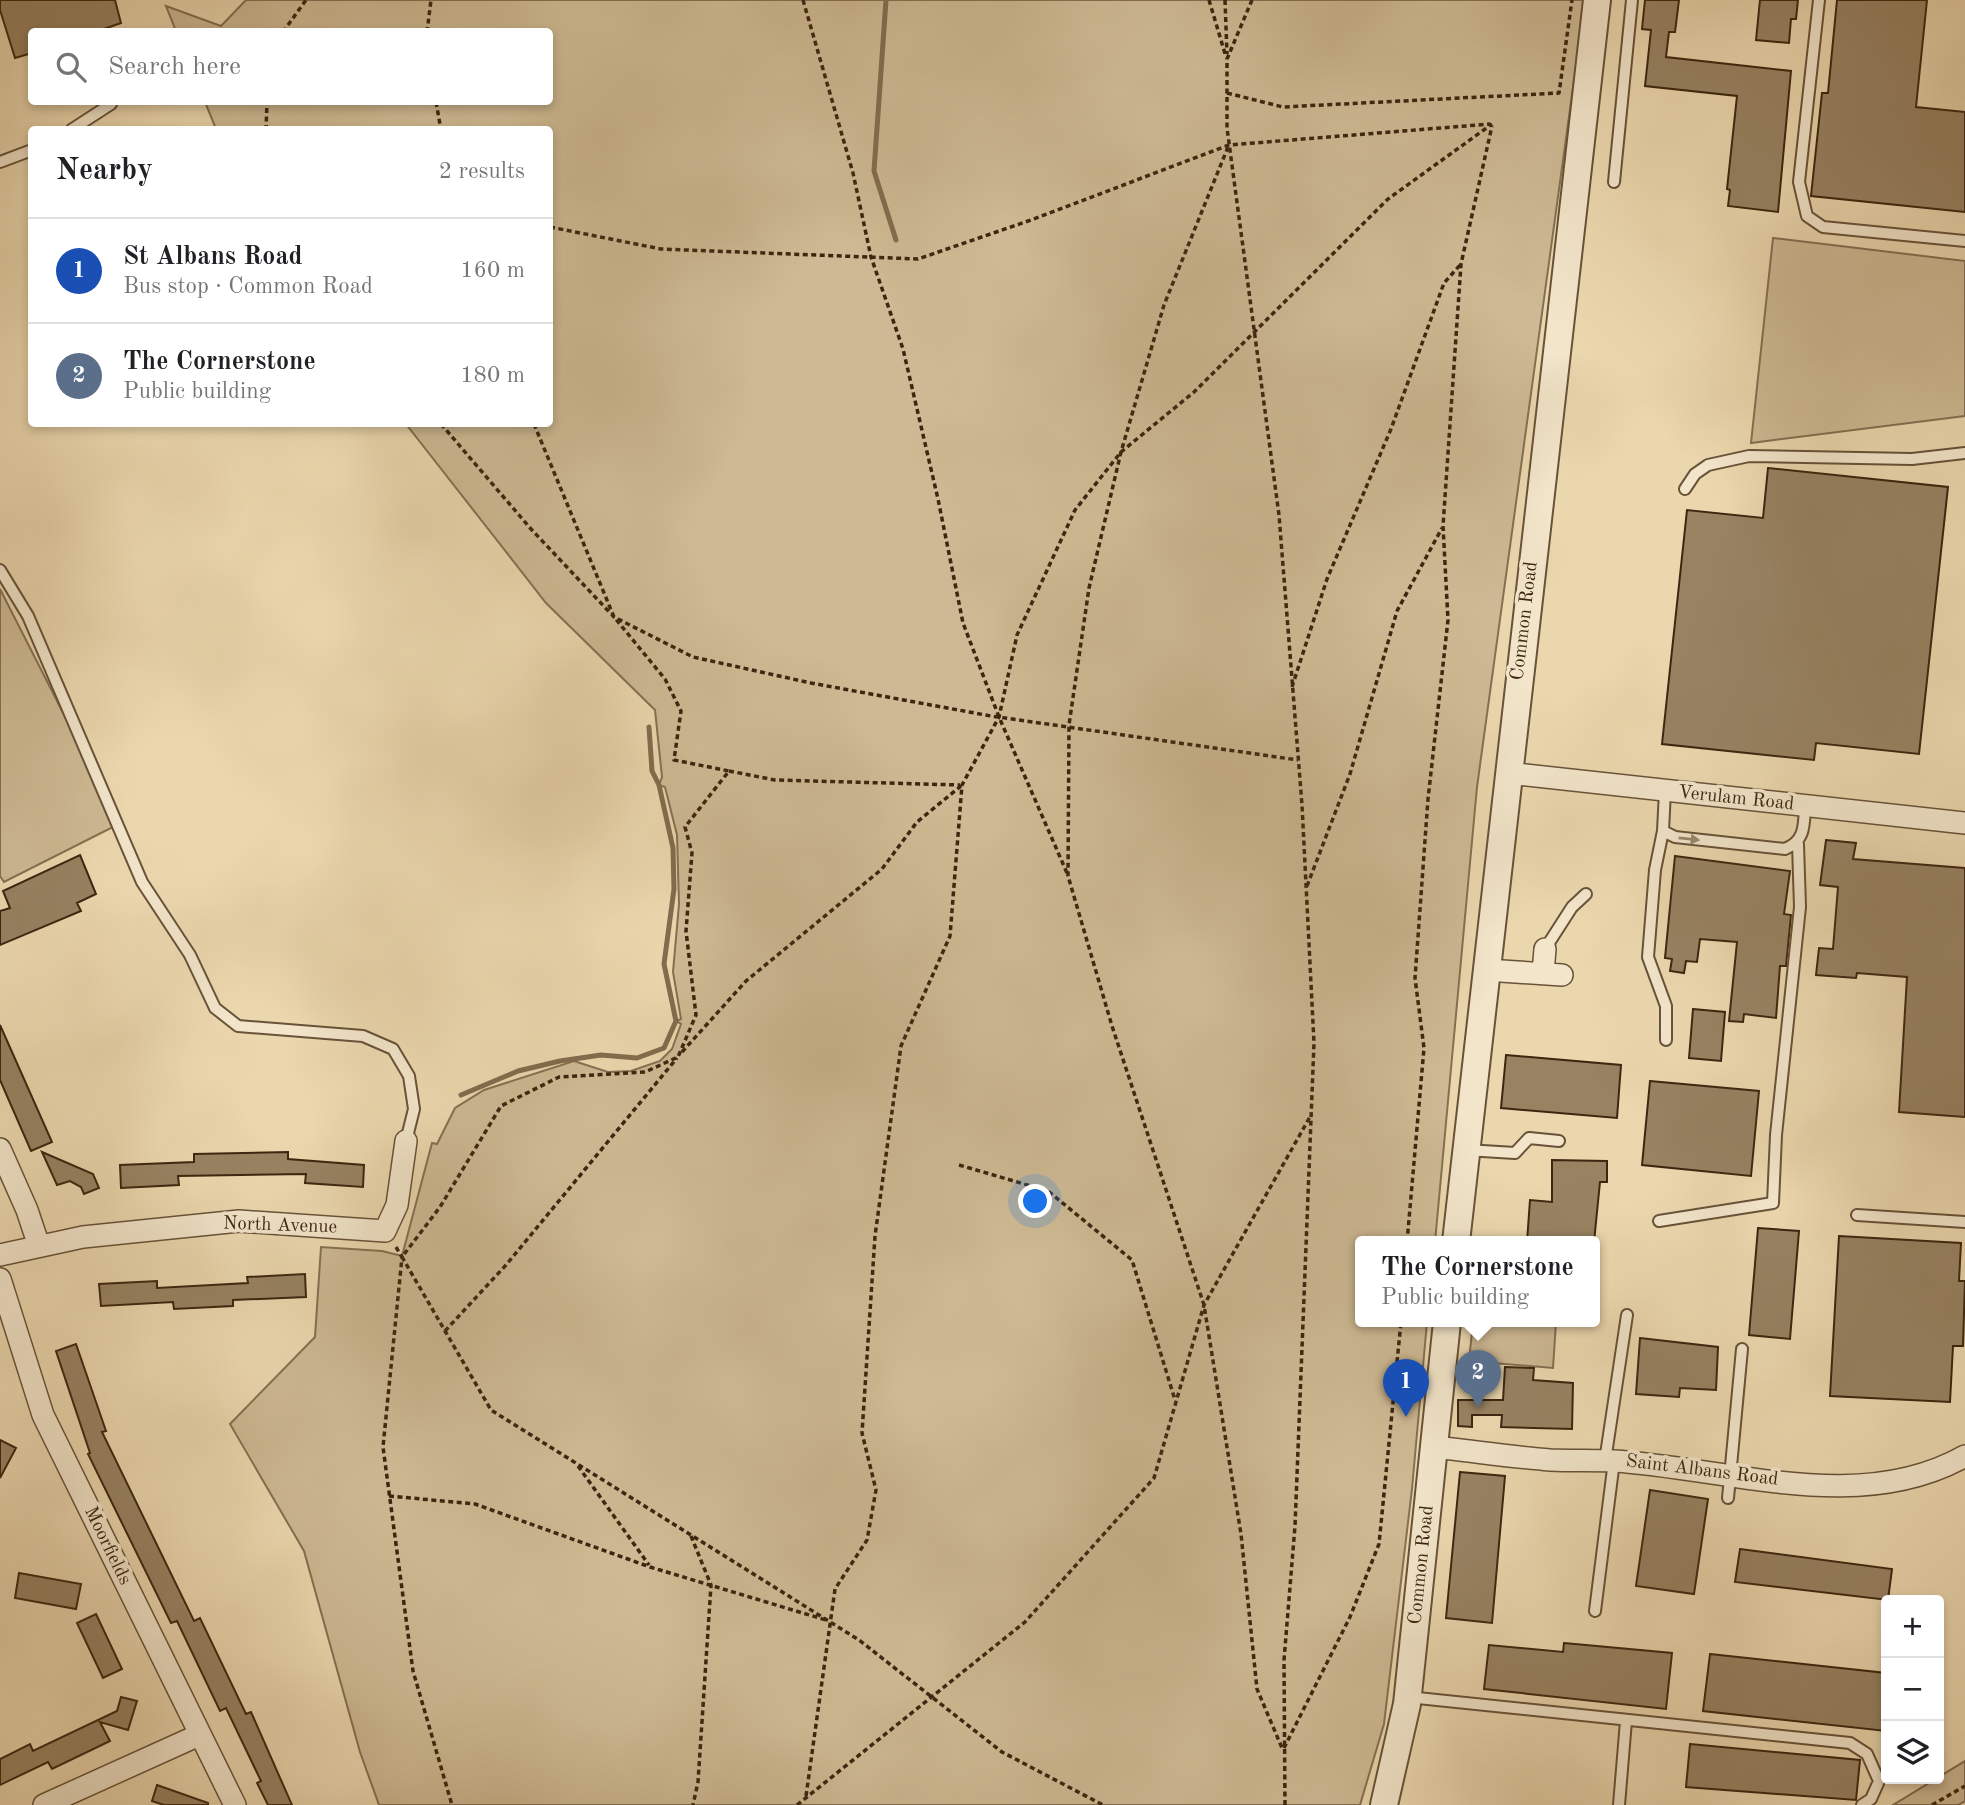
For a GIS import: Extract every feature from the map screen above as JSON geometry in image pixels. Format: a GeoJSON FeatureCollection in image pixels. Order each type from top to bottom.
{"type":"FeatureCollection","features":[{"type":"Feature","properties":{"kind":"street","name":"Common Road"},"geometry":{"type":"LineString","coordinates":[[1457,1236],[1597,0]]}},
{"type":"Feature","properties":{"kind":"street","name":"Verulam Road"},"geometry":{"type":"LineString","coordinates":[[1508,773],[1965,823]]}},
{"type":"Feature","properties":{"kind":"street"},"geometry":{"type":"LineString","coordinates":[[1486,970],[1553,974],[1545,949]]}},
{"type":"Feature","properties":{"kind":"street"},"geometry":{"type":"LineString","coordinates":[[385,1231],[397,1205],[406,1140]]}},
{"type":"Feature","properties":{"kind":"street"},"geometry":{"type":"LineString","coordinates":[[0,1149],[27,1210],[39,1246]]}},
{"type":"Feature","properties":{"kind":"street","name":"North Avenue"},"geometry":{"type":"LineString","coordinates":[[0,1255],[138,1229],[239,1221],[385,1231]]}},
{"type":"Feature","properties":{"kind":"street","name":"Moorfields"},"geometry":{"type":"LineString","coordinates":[[0,1279],[43,1415],[235,1805]]}},
{"type":"Feature","properties":{"kind":"street","name":"Common Road"},"geometry":{"type":"LineString","coordinates":[[1384,1805],[1408,1698],[1446,1327]]}},
{"type":"Feature","properties":{"kind":"street","name":"Saint Albans Road"},"geometry":{"type":"LineString","coordinates":[[1433,1447],[1549,1467],[1610,1461],[1820,1484],[1883,1484],[1941,1470],[1965,1456]]}},
{"type":"Feature","properties":{"kind":"street"},"geometry":{"type":"LineString","coordinates":[[44,1805],[200,1735]]}},
{"type":"Feature","properties":{"kind":"lane"},"geometry":{"type":"LineString","coordinates":[[1615,182],[1632,0]]}},
{"type":"Feature","properties":{"kind":"lane"},"geometry":{"type":"LineString","coordinates":[[1819,0],[1800,182],[1807,216],[1823,227],[1965,241]]}},
{"type":"Feature","properties":{"kind":"lane"},"geometry":{"type":"LineString","coordinates":[[77,126],[109,105]]}},
{"type":"Feature","properties":{"kind":"lane"},"geometry":{"type":"LineString","coordinates":[[0,162],[28,152]]}},
{"type":"Feature","properties":{"kind":"lane"},"geometry":{"type":"LineString","coordinates":[[1685,489],[1695,474],[1708,465],[1749,456],[1912,458],[1965,453]]}},
{"type":"Feature","properties":{"kind":"lane"},"geometry":{"type":"LineString","coordinates":[[0,570],[28,616],[142,882],[190,955],[215,1007],[238,1026],[363,1036],[393,1049],[410,1076],[414,1109],[406,1140]]}},
{"type":"Feature","properties":{"kind":"lane"},"geometry":{"type":"LineString","coordinates":[[1665,791],[1648,957],[1666,1006],[1666,1040]]}},
{"type":"Feature","properties":{"kind":"lane"},"geometry":{"type":"LineString","coordinates":[[1659,1221],[1773,1203],[1776,1135],[1800,907],[1798,844],[1803,833],[1805,806]]}},
{"type":"Feature","properties":{"kind":"lane"},"geometry":{"type":"LineString","coordinates":[[1663,831],[1675,837],[1785,849],[1798,844]]}},
{"type":"Feature","properties":{"kind":"lane"},"geometry":{"type":"LineString","coordinates":[[1545,949],[1572,907],[1586,894]]}},
{"type":"Feature","properties":{"kind":"lane"},"geometry":{"type":"LineString","coordinates":[[1466,1150],[1515,1153],[1529,1138],[1559,1142]]}},
{"type":"Feature","properties":{"kind":"lane"},"geometry":{"type":"LineString","coordinates":[[1857,1215],[1965,1222]]}},
{"type":"Feature","properties":{"kind":"lane"},"geometry":{"type":"LineString","coordinates":[[1595,1611],[1627,1315]]}},
{"type":"Feature","properties":{"kind":"lane"},"geometry":{"type":"LineString","coordinates":[[1728,1498],[1742,1349]]}},
{"type":"Feature","properties":{"kind":"lane"},"geometry":{"type":"LineString","coordinates":[[1408,1698],[1850,1743],[1867,1754],[1879,1781],[1871,1799],[1862,1805]]}},
{"type":"Feature","properties":{"kind":"lane"},"geometry":{"type":"LineString","coordinates":[[1619,1805],[1626,1721]]}},
{"type":"Feature","properties":{"kind":"path"},"geometry":{"type":"LineString","coordinates":[[286,28],[306,0]]}},
{"type":"Feature","properties":{"kind":"path"},"geometry":{"type":"LineString","coordinates":[[428,28],[431,0]]}},
{"type":"Feature","properties":{"kind":"path"},"geometry":{"type":"LineString","coordinates":[[803,0],[853,173],[871,257],[903,349],[963,623],[999,717],[1068,876],[1116,1039],[1204,1305],[1241,1534],[1257,1689],[1283,1749]]}},
{"type":"Feature","properties":{"kind":"path"},"geometry":{"type":"LineString","coordinates":[[1209,0],[1227,59]]}},
{"type":"Feature","properties":{"kind":"path"},"geometry":{"type":"LineString","coordinates":[[1225,0],[1229,145],[1279,514],[1298,760],[1314,1043],[1295,1526],[1284,1660],[1285,1805]]}},
{"type":"Feature","properties":{"kind":"path"},"geometry":{"type":"LineString","coordinates":[[1227,59],[1252,0]]}},
{"type":"Feature","properties":{"kind":"path"},"geometry":{"type":"LineString","coordinates":[[1227,93],[1283,107],[1559,93],[1572,0]]}},
{"type":"Feature","properties":{"kind":"path"},"geometry":{"type":"LineString","coordinates":[[266,126],[267,105]]}},
{"type":"Feature","properties":{"kind":"path"},"geometry":{"type":"LineString","coordinates":[[437,105],[440,126]]}},
{"type":"Feature","properties":{"kind":"path"},"geometry":{"type":"LineString","coordinates":[[553,228],[661,249],[918,258],[1031,220],[1229,145],[1492,124]]}},
{"type":"Feature","properties":{"kind":"path"},"geometry":{"type":"LineString","coordinates":[[1408,1236],[1424,1048],[1415,978],[1428,799],[1448,620],[1443,526],[1461,264],[1492,124]]}},
{"type":"Feature","properties":{"kind":"path"},"geometry":{"type":"LineString","coordinates":[[445,1331],[506,1265],[678,1057],[746,981],[882,869],[917,822],[962,785],[999,717],[1017,635],[1075,510],[1121,452],[1194,392],[1300,284],[1388,200],[1492,124]]}},
{"type":"Feature","properties":{"kind":"path"},"geometry":{"type":"LineString","coordinates":[[1068,876],[1069,725],[1089,588],[1121,452],[1164,305],[1229,145]]}},
{"type":"Feature","properties":{"kind":"path"},"geometry":{"type":"LineString","coordinates":[[1292,689],[1327,579],[1391,429],[1444,283],[1461,264]]}},
{"type":"Feature","properties":{"kind":"path"},"geometry":{"type":"LineString","coordinates":[[444,427],[531,529],[614,617],[665,679],[681,711],[674,760],[775,780],[962,785]]}},
{"type":"Feature","properties":{"kind":"path"},"geometry":{"type":"LineString","coordinates":[[535,427],[614,617],[693,657],[811,683],[999,717],[1298,760]]}},
{"type":"Feature","properties":{"kind":"path"},"geometry":{"type":"LineString","coordinates":[[1306,888],[1350,774],[1397,611],[1443,526]]}},
{"type":"Feature","properties":{"kind":"path"},"geometry":{"type":"LineString","coordinates":[[452,1805],[413,1671],[383,1447],[402,1256],[440,1207],[501,1106],[559,1077],[645,1072],[678,1057],[696,1015],[686,931],[692,853],[685,827],[729,771]]}},
{"type":"Feature","properties":{"kind":"path"},"geometry":{"type":"LineString","coordinates":[[806,1796],[835,1589],[867,1540],[876,1490],[862,1433],[875,1236],[901,1046],[950,936],[962,785]]}},
{"type":"Feature","properties":{"kind":"path"},"geometry":{"type":"LineString","coordinates":[[797,1805],[1025,1622],[1154,1478],[1204,1305],[1311,1115]]}},
{"type":"Feature","properties":{"kind":"path"},"geometry":{"type":"LineString","coordinates":[[959,1165],[1048,1191],[1132,1260],[1176,1402]]}},
{"type":"Feature","properties":{"kind":"path"},"geometry":{"type":"LineString","coordinates":[[385,1231],[491,1410],[859,1640],[1002,1752],[1103,1805]]}},
{"type":"Feature","properties":{"kind":"path"},"geometry":{"type":"LineString","coordinates":[[1283,1749],[1350,1617],[1379,1544],[1401,1327]]}},
{"type":"Feature","properties":{"kind":"path"},"geometry":{"type":"LineString","coordinates":[[575,1462],[650,1567]]}},
{"type":"Feature","properties":{"kind":"path"},"geometry":{"type":"LineString","coordinates":[[389,1496],[475,1504],[650,1567],[831,1622]]}},
{"type":"Feature","properties":{"kind":"path"},"geometry":{"type":"LineString","coordinates":[[690,1534],[711,1585],[698,1782],[693,1805]]}},
{"type":"Feature","properties":{"kind":"path"},"geometry":{"type":"LineString","coordinates":[[1932,1805],[1965,1786]]}},
{"type":"Feature","properties":{"kind":"shaded area"},"geometry":{"type":"Polygon","coordinates":[[[246,0],[1585,0],[1477,787],[1436,1236],[1355,1236],[1355,1327],[1427,1327],[1412,1489],[1384,1724],[1360,1805],[379,1805],[360,1752],[304,1551],[230,1424],[315,1337],[321,1247],[382,1251],[402,1256],[432,1143],[437,1144],[455,1108],[484,1090],[574,1061],[608,1072],[631,1071],[660,1061],[672,1049],[681,1024],[676,1021],[681,1019],[673,972],[679,904],[677,835],[665,787],[659,785],[662,777],[655,710],[546,603],[408,427],[553,427],[553,126],[215,126],[206,105],[553,105],[553,28],[175,28],[166,6],[221,26],[246,0]]]}},
{"type":"Feature","properties":{"kind":"shaded area"},"geometry":{"type":"Polygon","coordinates":[[[1773,238],[1965,261],[1965,416],[1751,443],[1773,238]]]}},
{"type":"Feature","properties":{"kind":"shaded area"},"geometry":{"type":"Polygon","coordinates":[[[0,589],[83,752],[115,826],[4,882],[0,876],[0,589]]]}},
{"type":"Feature","properties":{"kind":"shaded area"},"geometry":{"type":"Polygon","coordinates":[[[1472,1327],[1556,1327],[1553,1368],[1469,1361],[1472,1327]]]}},
{"type":"Feature","properties":{"kind":"shaded area"},"geometry":{"type":"Polygon","coordinates":[[[1965,1761],[1965,1801],[1958,1805],[1893,1805],[1927,1784],[1944,1784],[1944,1774],[1965,1761]]]}},
{"type":"Feature","properties":{"kind":"building"},"geometry":{"type":"Polygon","coordinates":[[[0,0],[115,0],[121,23],[107,28],[28,28],[28,54],[15,58],[0,10],[0,0]]]}},
{"type":"Feature","properties":{"kind":"building"},"geometry":{"type":"Polygon","coordinates":[[[1645,0],[1679,0],[1675,32],[1669,32],[1666,57],[1791,71],[1778,212],[1728,206],[1730,190],[1727,189],[1737,96],[1645,86],[1651,30],[1642,29],[1645,0]]]}},
{"type":"Feature","properties":{"kind":"building"},"geometry":{"type":"Polygon","coordinates":[[[1760,0],[1798,0],[1796,19],[1791,19],[1789,43],[1756,40],[1760,0]]]}},
{"type":"Feature","properties":{"kind":"building"},"geometry":{"type":"Polygon","coordinates":[[[1837,0],[1927,0],[1916,107],[1965,112],[1965,212],[1811,196],[1822,93],[1828,93],[1837,0]]]}},
{"type":"Feature","properties":{"kind":"building"},"geometry":{"type":"Polygon","coordinates":[[[1768,468],[1948,487],[1919,754],[1816,743],[1814,760],[1662,744],[1687,510],[1763,518],[1768,468]]]}},
{"type":"Feature","properties":{"kind":"building"},"geometry":{"type":"Polygon","coordinates":[[[1826,840],[1856,843],[1853,859],[1965,868],[1965,1117],[1899,1112],[1907,977],[1857,973],[1856,978],[1816,975],[1819,948],[1833,949],[1838,887],[1820,885],[1826,840]]]}},
{"type":"Feature","properties":{"kind":"building"},"geometry":{"type":"Polygon","coordinates":[[[80,855],[96,894],[77,903],[81,911],[0,945],[0,911],[10,908],[3,891],[80,855]]]}},
{"type":"Feature","properties":{"kind":"building"},"geometry":{"type":"Polygon","coordinates":[[[1675,856],[1790,871],[1784,914],[1791,915],[1786,966],[1780,966],[1776,1018],[1744,1014],[1743,1022],[1729,1021],[1737,942],[1700,939],[1697,962],[1686,961],[1684,973],[1670,971],[1672,959],[1665,958],[1675,856]]]}},
{"type":"Feature","properties":{"kind":"building"},"geometry":{"type":"Polygon","coordinates":[[[1693,1009],[1725,1012],[1721,1061],[1689,1058],[1693,1009]]]}},
{"type":"Feature","properties":{"kind":"building"},"geometry":{"type":"Polygon","coordinates":[[[0,1025],[52,1142],[31,1151],[0,1080],[0,1025]]]}},
{"type":"Feature","properties":{"kind":"building"},"geometry":{"type":"Polygon","coordinates":[[[1506,1055],[1621,1065],[1617,1118],[1501,1108],[1506,1055]]]}},
{"type":"Feature","properties":{"kind":"building"},"geometry":{"type":"Polygon","coordinates":[[[1650,1081],[1759,1091],[1751,1176],[1642,1165],[1650,1081]]]}},
{"type":"Feature","properties":{"kind":"building"},"geometry":{"type":"Polygon","coordinates":[[[42,1152],[93,1174],[99,1188],[84,1194],[81,1187],[70,1181],[57,1185],[42,1152]]]}},
{"type":"Feature","properties":{"kind":"building"},"geometry":{"type":"Polygon","coordinates":[[[288,1152],[288,1159],[364,1165],[363,1187],[305,1183],[306,1174],[178,1176],[179,1185],[121,1188],[120,1165],[194,1162],[194,1154],[288,1152]]]}},
{"type":"Feature","properties":{"kind":"building"},"geometry":{"type":"Polygon","coordinates":[[[1552,1160],[1607,1161],[1607,1182],[1600,1182],[1595,1236],[1527,1236],[1530,1200],[1552,1202],[1552,1160]]]}},
{"type":"Feature","properties":{"kind":"building"},"geometry":{"type":"Polygon","coordinates":[[[1758,1228],[1799,1231],[1790,1339],[1749,1335],[1758,1228]]]}},
{"type":"Feature","properties":{"kind":"building"},"geometry":{"type":"Polygon","coordinates":[[[1839,1236],[1961,1243],[1959,1281],[1965,1281],[1963,1346],[1953,1346],[1950,1402],[1830,1396],[1839,1236]]]}},
{"type":"Feature","properties":{"kind":"building"},"geometry":{"type":"Polygon","coordinates":[[[305,1274],[306,1297],[233,1300],[233,1306],[174,1309],[173,1302],[101,1306],[99,1284],[157,1281],[157,1288],[248,1283],[247,1277],[305,1274]]]}},
{"type":"Feature","properties":{"kind":"building"},"geometry":{"type":"Polygon","coordinates":[[[1640,1338],[1718,1347],[1716,1390],[1680,1388],[1679,1397],[1636,1394],[1640,1338]]]}},
{"type":"Feature","properties":{"kind":"building"},"geometry":{"type":"Polygon","coordinates":[[[76,1344],[106,1431],[102,1432],[194,1621],[200,1618],[246,1714],[251,1712],[292,1805],[268,1805],[257,1783],[261,1781],[226,1708],[220,1711],[177,1621],[171,1623],[88,1454],[90,1453],[56,1351],[76,1344]]]}},
{"type":"Feature","properties":{"kind":"building"},"geometry":{"type":"Polygon","coordinates":[[[1505,1367],[1534,1368],[1533,1380],[1573,1383],[1572,1429],[1501,1427],[1502,1415],[1472,1415],[1472,1427],[1458,1426],[1458,1400],[1503,1400],[1505,1367]]]}},
{"type":"Feature","properties":{"kind":"building"},"geometry":{"type":"Polygon","coordinates":[[[0,1440],[16,1448],[0,1478],[0,1440]]]}},
{"type":"Feature","properties":{"kind":"building"},"geometry":{"type":"Polygon","coordinates":[[[1460,1472],[1505,1476],[1492,1623],[1446,1618],[1460,1472]]]}},
{"type":"Feature","properties":{"kind":"building"},"geometry":{"type":"Polygon","coordinates":[[[1650,1490],[1708,1499],[1694,1594],[1636,1586],[1650,1490]]]}},
{"type":"Feature","properties":{"kind":"building"},"geometry":{"type":"Polygon","coordinates":[[[1740,1549],[1892,1569],[1889,1595],[1881,1595],[1881,1599],[1735,1582],[1740,1549]]]}},
{"type":"Feature","properties":{"kind":"building"},"geometry":{"type":"Polygon","coordinates":[[[19,1573],[81,1584],[76,1609],[15,1598],[19,1573]]]}},
{"type":"Feature","properties":{"kind":"building"},"geometry":{"type":"Polygon","coordinates":[[[96,1614],[122,1669],[103,1678],[77,1623],[96,1614]]]}},
{"type":"Feature","properties":{"kind":"building"},"geometry":{"type":"Polygon","coordinates":[[[1564,1643],[1672,1653],[1666,1709],[1484,1689],[1489,1645],[1563,1652],[1564,1643]]]}},
{"type":"Feature","properties":{"kind":"building"},"geometry":{"type":"Polygon","coordinates":[[[1710,1654],[1881,1672],[1881,1730],[1703,1711],[1710,1654]]]}},
{"type":"Feature","properties":{"kind":"building"},"geometry":{"type":"Polygon","coordinates":[[[121,1697],[137,1701],[128,1730],[100,1722],[110,1741],[52,1769],[48,1762],[0,1785],[0,1759],[30,1744],[33,1751],[117,1711],[121,1697]]]}},
{"type":"Feature","properties":{"kind":"building"},"geometry":{"type":"Polygon","coordinates":[[[1690,1744],[1860,1760],[1856,1800],[1686,1787],[1690,1744]]]}},
{"type":"Feature","properties":{"kind":"building"},"geometry":{"type":"Polygon","coordinates":[[[157,1785],[208,1805],[164,1805],[152,1801],[157,1785]]]}},
{"type":"Feature","properties":{"kind":"waterway"},"geometry":{"type":"LineString","coordinates":[[886,0],[874,171],[896,240]]}},
{"type":"Feature","properties":{"kind":"waterway"},"geometry":{"type":"LineString","coordinates":[[461,1095],[518,1071],[560,1061],[601,1055],[637,1058],[664,1048],[676,1021],[664,964],[674,889],[673,848],[659,785],[652,771],[649,727]]}},
{"type":"Feature","properties":{"kind":"place","name":"The Cornerstone"},"geometry":{"type":"Point","coordinates":[1478,1408]}},
{"type":"Feature","properties":{"kind":"place","name":"St Albans Road"},"geometry":{"type":"Point","coordinates":[1406,1417]}}]}
